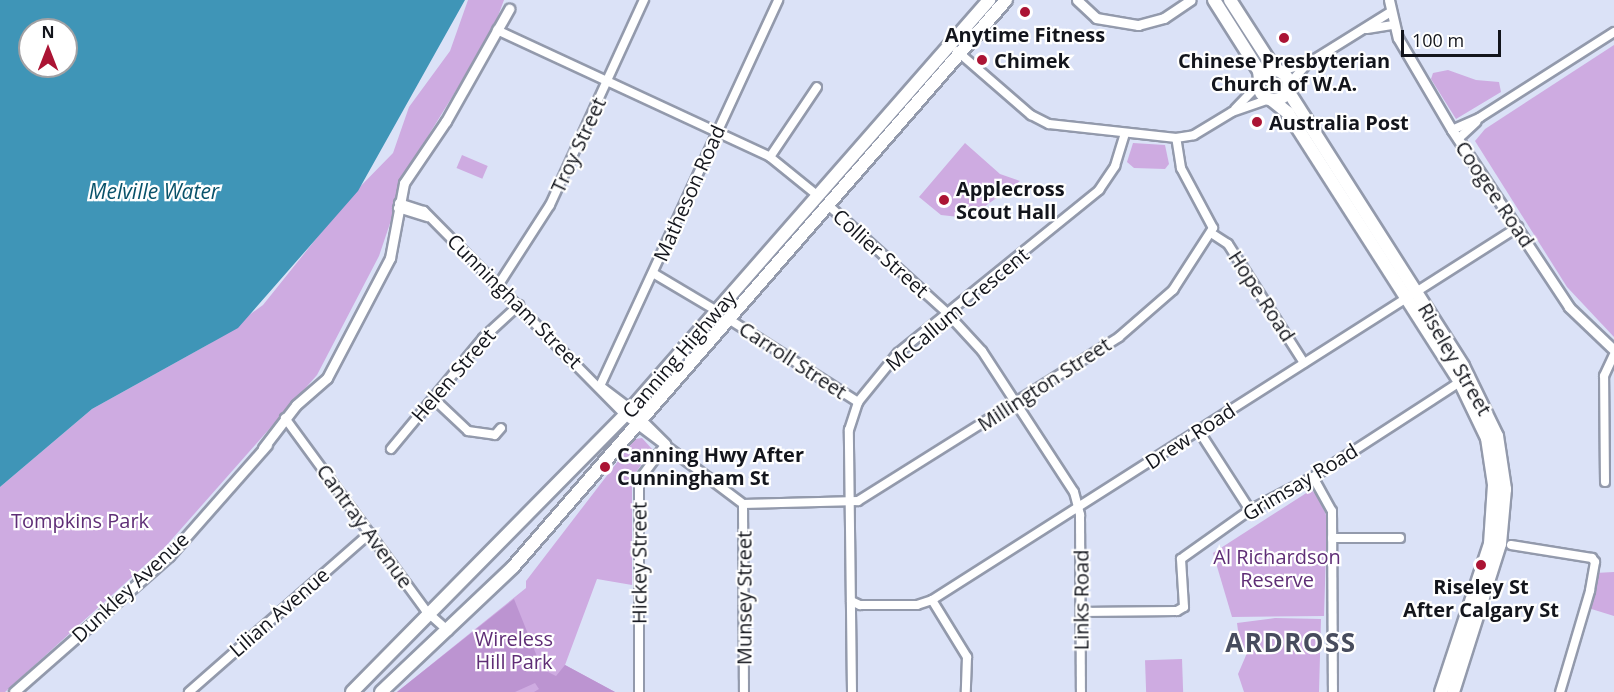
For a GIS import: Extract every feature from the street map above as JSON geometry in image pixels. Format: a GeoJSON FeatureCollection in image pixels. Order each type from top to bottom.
{"type":"FeatureCollection","features":[{"type":"Feature","properties":{"kind":"highway","name":"Canning Highway"},"geometry":{"type":"LineString","coordinates":[[381,692],[513,567],[633,417],[954,48],[989,0]]}},
{"type":"Feature","properties":{"kind":"highway","name":"Canning Highway"},"geometry":{"type":"LineString","coordinates":[[954,48],[1006,0]]}},
{"type":"Feature","properties":{"kind":"highway","name":"Riseley Street"},"geometry":{"type":"LineString","coordinates":[[1214,0],[1259,71],[1260,82],[1270,100],[1288,113],[1410,294],[1463,366],[1493,423],[1504,477],[1501,544],[1453,692]]}},
{"type":"Feature","properties":{"kind":"highway","name":"Riseley Street"},"geometry":{"type":"LineString","coordinates":[[1230,0],[1289,88],[1410,294],[1460,382],[1482,427],[1491,457],[1494,501],[1501,544],[1441,692]]}},
{"type":"Feature","properties":{"kind":"highway"},"geometry":{"type":"LineString","coordinates":[[1260,82],[1277,71]]}},
{"type":"Feature","properties":{"kind":"highway"},"geometry":{"type":"LineString","coordinates":[[1270,100],[1289,88]]}},
{"type":"Feature","properties":{"kind":"highway","name":"Canning Highway"},"geometry":{"type":"LineString","coordinates":[[352,692],[429,614],[633,417]]}},
{"type":"Feature","properties":{"kind":"street","name":"Troy Street"},"geometry":{"type":"LineString","coordinates":[[499,284],[550,205],[644,0]]}},
{"type":"Feature","properties":{"kind":"street","name":"Matheson Road"},"geometry":{"type":"LineString","coordinates":[[600,386],[716,130],[778,0]]}},
{"type":"Feature","properties":{"kind":"street"},"geometry":{"type":"LineString","coordinates":[[1077,0],[1096,18],[1138,25],[1164,18],[1191,0]]}},
{"type":"Feature","properties":{"kind":"street","name":"Coogee Road"},"geometry":{"type":"LineString","coordinates":[[1389,0],[1392,25],[1414,70],[1458,140],[1518,227],[1569,307],[1614,350]]}},
{"type":"Feature","properties":{"kind":"street"},"geometry":{"type":"LineString","coordinates":[[500,31],[511,4]]}},
{"type":"Feature","properties":{"kind":"street"},"geometry":{"type":"LineString","coordinates":[[1277,71],[1307,64],[1389,13]]}},
{"type":"Feature","properties":{"kind":"street"},"geometry":{"type":"LineString","coordinates":[[1364,29],[1392,25]]}},
{"type":"Feature","properties":{"kind":"street","name":"Collier Street"},"geometry":{"type":"LineString","coordinates":[[500,31],[770,157],[821,199],[946,312],[982,351],[1074,492],[1079,507]]}},
{"type":"Feature","properties":{"kind":"street","name":"Dunkley Avenue"},"geometry":{"type":"LineString","coordinates":[[14,692],[169,556],[287,420],[327,378],[390,258],[408,178],[500,31]]}},
{"type":"Feature","properties":{"kind":"street"},"geometry":{"type":"LineString","coordinates":[[1452,130],[1479,118],[1614,32]]}},
{"type":"Feature","properties":{"kind":"street"},"geometry":{"type":"LineString","coordinates":[[954,48],[1037,120],[1125,134],[1176,138],[1194,135],[1232,112],[1270,100]]}},
{"type":"Feature","properties":{"kind":"street"},"geometry":{"type":"LineString","coordinates":[[1289,88],[1307,64]]}},
{"type":"Feature","properties":{"kind":"street"},"geometry":{"type":"LineString","coordinates":[[1232,112],[1260,82]]}},
{"type":"Feature","properties":{"kind":"street"},"geometry":{"type":"LineString","coordinates":[[770,157],[817,87]]}},
{"type":"Feature","properties":{"kind":"street"},"geometry":{"type":"LineString","coordinates":[[1458,140],[1479,118]]}},
{"type":"Feature","properties":{"kind":"street","name":"McCallum Crescent"},"geometry":{"type":"LineString","coordinates":[[852,692],[849,430],[858,402],[898,353],[1099,190],[1116,164],[1125,134]]}},
{"type":"Feature","properties":{"kind":"street","name":"Hope Road"},"geometry":{"type":"LineString","coordinates":[[1176,138],[1181,168],[1211,219],[1211,233],[1228,244],[1304,363]]}},
{"type":"Feature","properties":{"kind":"street","name":"Cunningham Street"},"geometry":{"type":"LineString","coordinates":[[401,206],[429,218],[633,417],[743,504]]}},
{"type":"Feature","properties":{"kind":"street","name":"Drew Road"},"geometry":{"type":"LineString","coordinates":[[851,601],[860,605],[917,605],[932,600],[1518,227]]}},
{"type":"Feature","properties":{"kind":"street","name":"Millington Street"},"geometry":{"type":"LineString","coordinates":[[849,501],[874,494],[1119,337],[1173,290],[1211,233]]}},
{"type":"Feature","properties":{"kind":"street","name":"Carroll Street"},"geometry":{"type":"LineString","coordinates":[[653,273],[858,402]]}},
{"type":"Feature","properties":{"kind":"street","name":"Helen Street"},"geometry":{"type":"LineString","coordinates":[[391,449],[483,338],[519,304]]}},
{"type":"Feature","properties":{"kind":"street"},"geometry":{"type":"LineString","coordinates":[[1605,482],[1605,376],[1614,355]]}},
{"type":"Feature","properties":{"kind":"street","name":"Grimsay Road"},"geometry":{"type":"LineString","coordinates":[[1081,612],[1177,611],[1184,606],[1181,559],[1250,510],[1313,477],[1460,382]]}},
{"type":"Feature","properties":{"kind":"street"},"geometry":{"type":"LineString","coordinates":[[433,398],[468,431],[495,435],[501,429]]}},
{"type":"Feature","properties":{"kind":"street","name":"Cantray Avenue"},"geometry":{"type":"LineString","coordinates":[[287,420],[429,614],[448,631]]}},
{"type":"Feature","properties":{"kind":"street"},"geometry":{"type":"LineString","coordinates":[[1199,431],[1250,510]]}},
{"type":"Feature","properties":{"kind":"street","name":"Hickey Street"},"geometry":{"type":"LineString","coordinates":[[639,692],[639,480],[666,444]]}},
{"type":"Feature","properties":{"kind":"street"},"geometry":{"type":"LineString","coordinates":[[1313,477],[1330,506],[1333,692]]}},
{"type":"Feature","properties":{"kind":"street"},"geometry":{"type":"LineString","coordinates":[[743,504],[849,501]]}},
{"type":"Feature","properties":{"kind":"street","name":"Munsey Street"},"geometry":{"type":"LineString","coordinates":[[743,504],[744,692]]}},
{"type":"Feature","properties":{"kind":"street","name":"Links Road"},"geometry":{"type":"LineString","coordinates":[[1079,507],[1081,692]]}},
{"type":"Feature","properties":{"kind":"street","name":"Lilian Avenue"},"geometry":{"type":"LineString","coordinates":[[189,692],[370,533]]}},
{"type":"Feature","properties":{"kind":"street"},"geometry":{"type":"LineString","coordinates":[[1332,538],[1400,538]]}},
{"type":"Feature","properties":{"kind":"street"},"geometry":{"type":"LineString","coordinates":[[1501,544],[1592,558],[1595,562],[1590,591],[1560,692]]}},
{"type":"Feature","properties":{"kind":"street"},"geometry":{"type":"LineString","coordinates":[[932,600],[967,657],[966,692]]}},
{"type":"Feature","properties":{"kind":"green space","name":"Tompkins Park"},"geometry":{"type":"Polygon","coordinates":[[[468,0],[504,0],[492,32],[409,167],[379,256],[317,375],[165,547],[5,692],[0,692],[0,487],[92,409],[209,344],[263,305],[348,199],[393,153],[409,107],[450,51],[468,0]]]}},
{"type":"Feature","properties":{"kind":"green space"},"geometry":{"type":"Polygon","coordinates":[[[1614,45],[1614,337],[1567,287],[1475,141],[1485,129],[1614,45]]]}},
{"type":"Feature","properties":{"kind":"green space"},"geometry":{"type":"Polygon","coordinates":[[[1448,70],[1476,80],[1499,82],[1501,92],[1456,119],[1431,79],[1433,73],[1448,70]]]}},
{"type":"Feature","properties":{"kind":"green space"},"geometry":{"type":"Polygon","coordinates":[[[965,143],[1000,174],[1020,181],[977,212],[959,217],[941,215],[919,197],[965,143]]]}},
{"type":"Feature","properties":{"kind":"green space"},"geometry":{"type":"Polygon","coordinates":[[[1133,143],[1165,145],[1169,164],[1165,169],[1134,168],[1127,162],[1133,143]]]}},
{"type":"Feature","properties":{"kind":"green space"},"geometry":{"type":"Polygon","coordinates":[[[462,155],[488,166],[482,179],[457,168],[462,155]]]}},
{"type":"Feature","properties":{"kind":"green space"},"geometry":{"type":"Polygon","coordinates":[[[642,438],[652,449],[632,478],[632,585],[597,579],[565,665],[615,692],[397,692],[526,588],[526,581],[635,439],[642,438]]]}},
{"type":"Feature","properties":{"kind":"green space","name":"Al Richardson Reserve"},"geometry":{"type":"Polygon","coordinates":[[[1311,490],[1318,496],[1327,517],[1324,616],[1232,617],[1213,553],[1311,490]]]}},
{"type":"Feature","properties":{"kind":"green space"},"geometry":{"type":"Polygon","coordinates":[[[1614,572],[1614,616],[1585,607],[1595,573],[1614,572]]]}},
{"type":"Feature","properties":{"kind":"green space","name":"Wireless Hill Park"},"geometry":{"type":"Polygon","coordinates":[[[514,599],[542,669],[556,676],[565,665],[615,692],[534,692],[539,689],[535,683],[515,692],[397,692],[514,599]]]}},
{"type":"Feature","properties":{"kind":"green space"},"geometry":{"type":"Polygon","coordinates":[[[1275,618],[1321,619],[1319,692],[1244,692],[1238,674],[1247,653],[1240,646],[1237,623],[1275,618]]]}},
{"type":"Feature","properties":{"kind":"green space"},"geometry":{"type":"Polygon","coordinates":[[[1182,659],[1183,692],[1146,692],[1145,660],[1182,659]]]}},
{"type":"Feature","properties":{"kind":"water","name":"Melville Water"},"geometry":{"type":"Polygon","coordinates":[[[0,0],[465,0],[358,191],[238,328],[92,409],[0,487],[0,0]]]}},
{"type":"Feature","properties":{"kind":"place","name":"Anytime Fitness"},"geometry":{"type":"Point","coordinates":[1025,12]}},
{"type":"Feature","properties":{"kind":"place","name":"Chinese Presbyterian Church of W.A."},"geometry":{"type":"Point","coordinates":[1284,38]}},
{"type":"Feature","properties":{"kind":"place","name":"Chimek"},"geometry":{"type":"Point","coordinates":[982,60]}},
{"type":"Feature","properties":{"kind":"place","name":"Australia Post"},"geometry":{"type":"Point","coordinates":[1257,122]}},
{"type":"Feature","properties":{"kind":"place","name":"Applecross Scout Hall"},"geometry":{"type":"Point","coordinates":[944,200]}},
{"type":"Feature","properties":{"kind":"place","name":"Canning Hwy After Cunningham St"},"geometry":{"type":"Point","coordinates":[605,467]}},
{"type":"Feature","properties":{"kind":"place","name":"Riseley St After Calgary St"},"geometry":{"type":"Point","coordinates":[1481,565]}},
{"type":"Feature","properties":{"kind":"district","name":"ARDROSS"},"geometry":{"type":"Point","coordinates":[1291,643]}}]}
